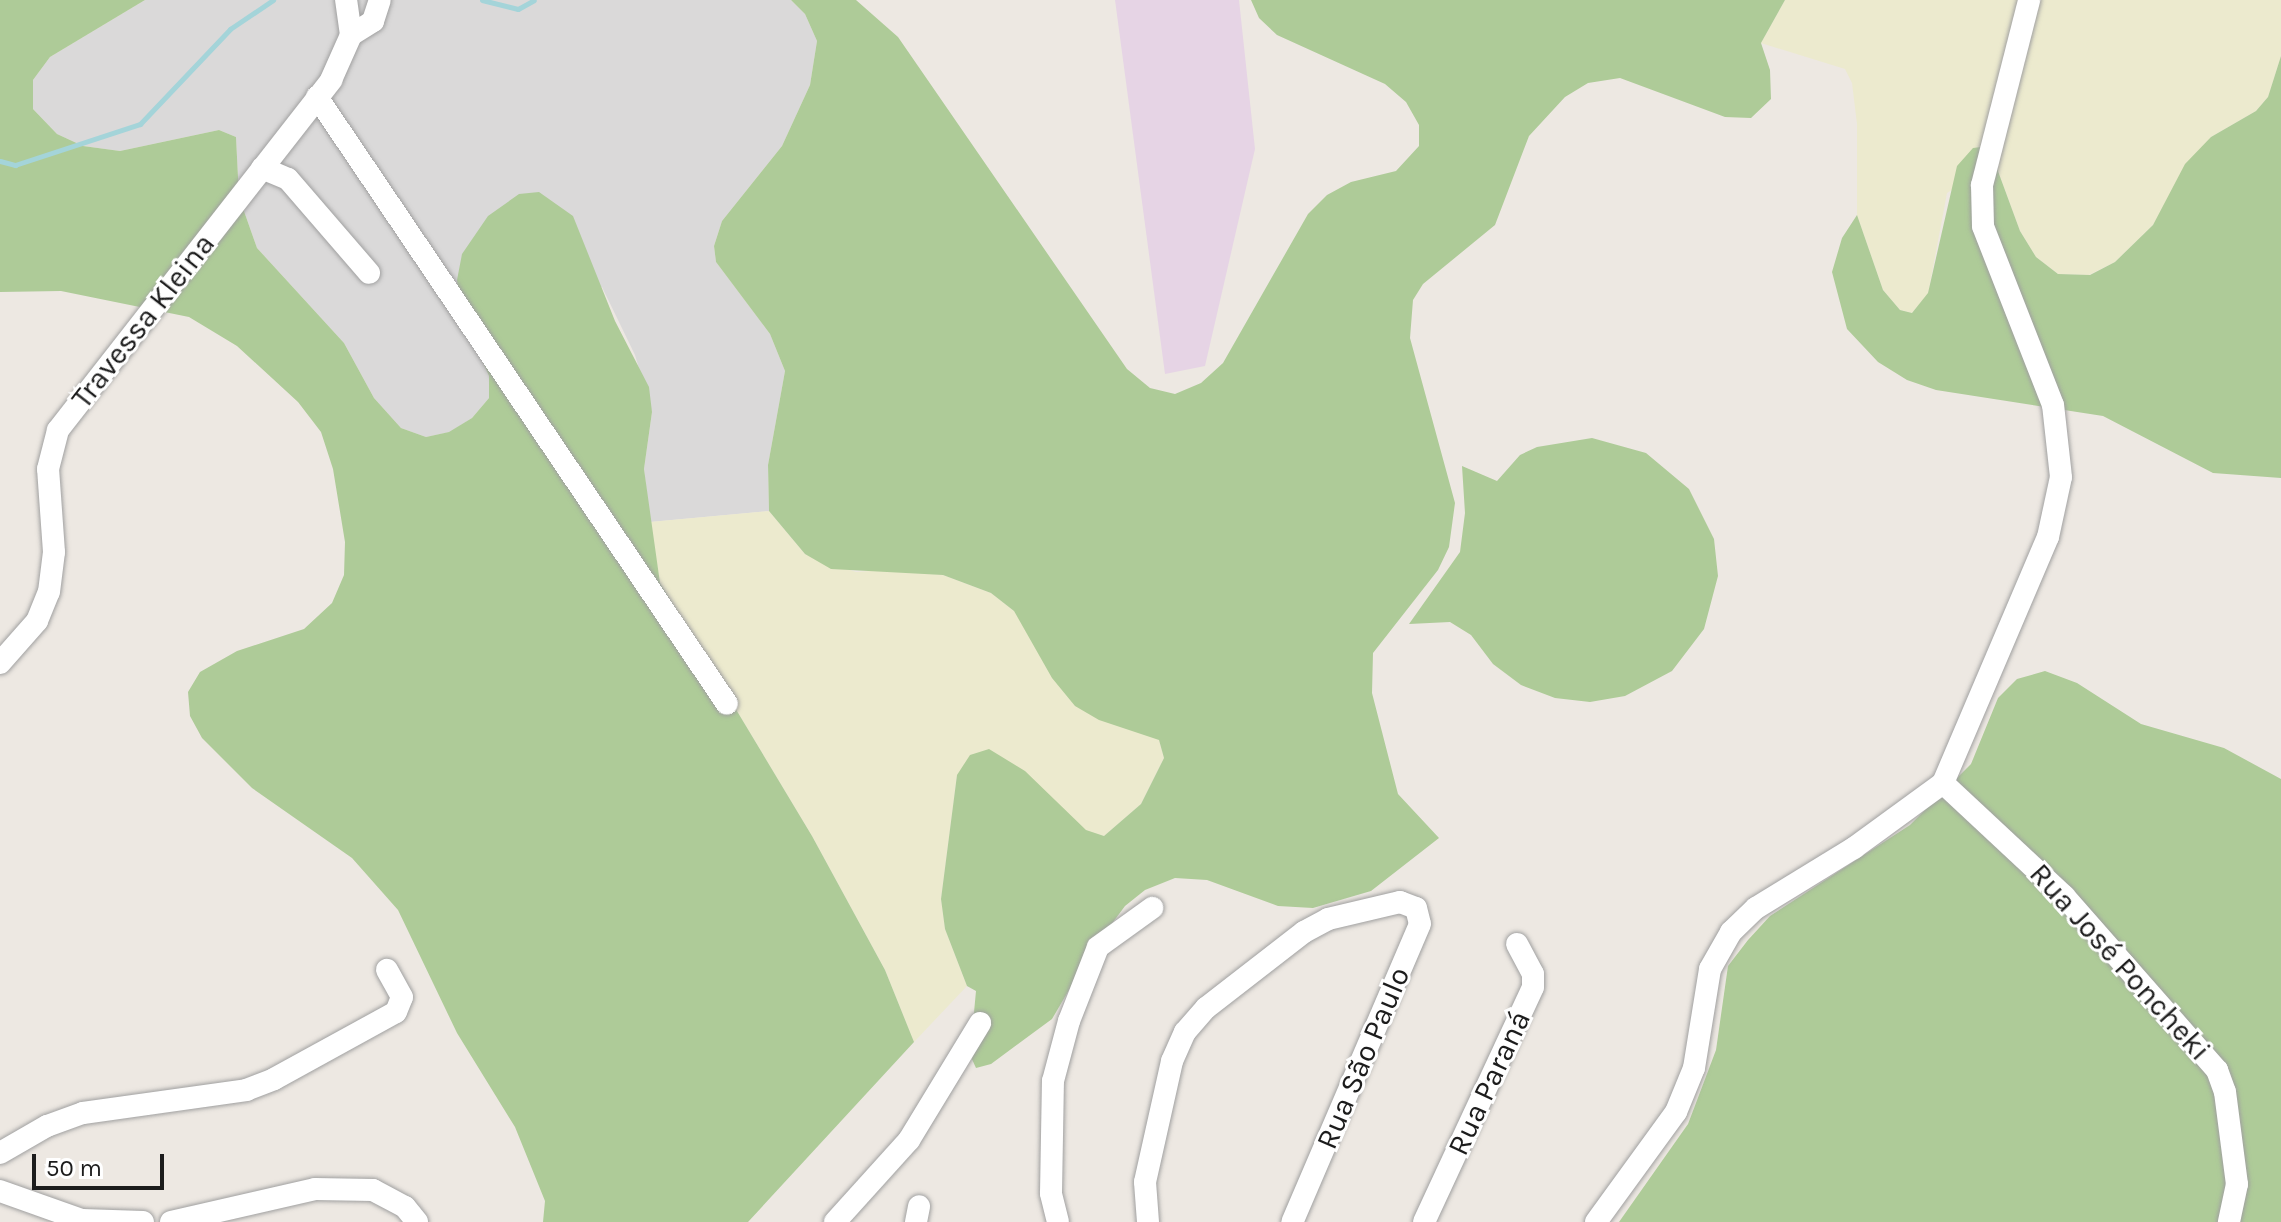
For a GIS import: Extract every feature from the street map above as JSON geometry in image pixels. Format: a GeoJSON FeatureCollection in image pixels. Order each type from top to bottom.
{"type":"FeatureCollection","features":[{"type":"Feature","properties":{"kind":"street"},"geometry":{"type":"LineString","coordinates":[[346,0],[351,35],[373,21],[380,0]]}},
{"type":"Feature","properties":{"kind":"street"},"geometry":{"type":"LineString","coordinates":[[1596,1222],[1676,1112],[1694,1068],[1710,969],[1731,932],[1756,908],[1854,848],[1943,783],[2048,537],[2061,477],[2053,405],[1983,226],[1982,185],[2029,0]]}},
{"type":"Feature","properties":{"kind":"street","name":"Travessa Kleina"},"geometry":{"type":"LineString","coordinates":[[0,663],[37,621],[49,592],[54,552],[48,469],[58,430],[317,97],[344,57],[351,35]]}},
{"type":"Feature","properties":{"kind":"street"},"geometry":{"type":"LineString","coordinates":[[317,97],[727,704]]}},
{"type":"Feature","properties":{"kind":"street"},"geometry":{"type":"LineString","coordinates":[[262,168],[288,179],[369,273]]}},
{"type":"Feature","properties":{"kind":"street","name":"Rua José Poncheki"},"geometry":{"type":"LineString","coordinates":[[1943,783],[2064,896],[2217,1070],[2237,1184],[2229,1222]]}},
{"type":"Feature","properties":{"kind":"street","name":"Rua São Paulo"},"geometry":{"type":"LineString","coordinates":[[1151,1221],[1145,1182],[1172,1061],[1185,1032],[1206,1008],[1304,932],[1328,919],[1400,902],[1416,908],[1420,924],[1292,1222]]}},
{"type":"Feature","properties":{"kind":"street"},"geometry":{"type":"LineString","coordinates":[[1058,1222],[1051,1193],[1053,1081],[1069,1021],[1098,947],[1152,908]]}},
{"type":"Feature","properties":{"kind":"street","name":"Rua Paraná"},"geometry":{"type":"LineString","coordinates":[[1424,1222],[1533,987],[1533,974],[1517,944]]}},
{"type":"Feature","properties":{"kind":"street"},"geometry":{"type":"LineString","coordinates":[[0,1153],[47,1126],[83,1113],[246,1090],[274,1079],[396,1012],[402,997],[387,970]]}},
{"type":"Feature","properties":{"kind":"street"},"geometry":{"type":"LineString","coordinates":[[835,1222],[909,1140],[980,1023]]}},
{"type":"Feature","properties":{"kind":"street"},"geometry":{"type":"LineString","coordinates":[[171,1222],[315,1189],[373,1190],[405,1207],[417,1222]]}},
{"type":"Feature","properties":{"kind":"street"},"geometry":{"type":"LineString","coordinates":[[0,1191],[82,1220],[143,1222]]}},
{"type":"Feature","properties":{"kind":"shaded area"},"geometry":{"type":"Polygon","coordinates":[[[145,0],[791,0],[805,14],[817,41],[810,85],[782,146],[722,221],[714,246],[716,262],[770,334],[785,371],[768,465],[769,511],[650,522],[644,469],[652,412],[635,355],[602,287],[461,313],[489,376],[489,398],[472,418],[450,432],[426,437],[401,428],[374,398],[344,343],[257,248],[239,197],[236,137],[219,130],[120,151],[83,146],[57,134],[33,109],[33,80],[50,57],[145,0]]]}},
{"type":"Feature","properties":{"kind":"shaded area"},"geometry":{"type":"Polygon","coordinates":[[[1115,0],[1239,0],[1255,149],[1205,366],[1165,374],[1115,0]]]}},
{"type":"Feature","properties":{"kind":"shaded area"},"geometry":{"type":"Polygon","coordinates":[[[1785,0],[2281,0],[2281,56],[2268,97],[2256,111],[2211,137],[2153,225],[2115,262],[2089,275],[2058,274],[2036,257],[2020,231],[1995,163],[1947,193],[1928,294],[1912,313],[1900,310],[1883,290],[1857,215],[1857,124],[1852,83],[1845,69],[1761,43],[1785,0]]]}},
{"type":"Feature","properties":{"kind":"shaded area"},"geometry":{"type":"Polygon","coordinates":[[[769,511],[805,554],[856,572],[895,569],[943,575],[991,593],[1014,611],[1030,636],[1159,740],[1164,758],[1141,804],[1104,836],[1086,831],[1064,811],[957,775],[941,899],[945,929],[967,986],[914,1042],[885,970],[812,836],[660,583],[650,522],[769,511]]]}},
{"type":"Feature","properties":{"kind":"green space"},"geometry":{"type":"Polygon","coordinates":[[[0,0],[145,0],[50,57],[33,80],[33,109],[57,134],[83,146],[120,151],[219,130],[236,137],[239,197],[257,248],[344,343],[374,398],[401,428],[426,437],[449,432],[472,418],[489,398],[489,376],[461,313],[457,280],[462,254],[488,216],[519,194],[539,192],[573,216],[615,321],[649,387],[652,412],[644,469],[660,583],[812,836],[885,970],[914,1042],[748,1222],[543,1222],[545,1201],[515,1127],[457,1033],[398,910],[352,858],[252,788],[202,738],[190,716],[188,692],[200,672],[237,651],[304,629],[332,603],[344,575],[345,542],[333,469],[321,432],[298,402],[237,346],[189,317],[61,291],[0,292],[0,0]]]}},
{"type":"Feature","properties":{"kind":"green space"},"geometry":{"type":"Polygon","coordinates":[[[791,0],[856,0],[898,37],[1127,369],[1150,388],[1175,394],[1201,383],[1223,363],[1308,214],[1327,195],[1351,182],[1396,171],[1419,146],[1419,125],[1406,102],[1385,84],[1277,35],[1259,18],[1251,0],[1785,0],[1761,43],[1770,70],[1771,99],[1751,118],[1725,117],[1620,78],[1588,83],[1565,97],[1529,136],[1495,225],[1423,284],[1413,300],[1410,338],[1455,503],[1449,547],[1438,570],[1373,653],[1372,693],[1398,794],[1439,838],[1371,891],[1313,908],[1278,906],[1207,880],[1175,878],[1145,890],[1125,906],[1093,949],[1052,1019],[991,1064],[976,1068],[970,1055],[976,991],[967,986],[945,929],[941,899],[957,775],[970,755],[989,749],[1025,771],[1086,830],[1104,836],[1141,804],[1164,758],[1159,740],[1099,720],[1075,706],[1052,678],[1014,611],[991,593],[943,575],[831,569],[805,554],[769,511],[768,465],[785,371],[770,334],[716,262],[714,246],[722,221],[782,146],[810,85],[817,41],[805,14],[791,0]]]}},
{"type":"Feature","properties":{"kind":"green space"},"geometry":{"type":"Polygon","coordinates":[[[2281,56],[2281,478],[2213,473],[2103,416],[1936,390],[1907,380],[1878,362],[1847,329],[1832,272],[1842,238],[1857,215],[1883,290],[1900,310],[1912,313],[1928,293],[1957,166],[1973,148],[1981,147],[1995,163],[2020,231],[2036,257],[2058,274],[2090,275],[2115,262],[2153,225],[2185,164],[2211,137],[2256,111],[2268,97],[2281,56]]]}},
{"type":"Feature","properties":{"kind":"green space"},"geometry":{"type":"Polygon","coordinates":[[[1592,438],[1646,453],[1689,489],[1714,539],[1718,576],[1704,629],[1672,671],[1625,696],[1590,702],[1555,698],[1521,685],[1493,664],[1471,635],[1450,622],[1409,624],[1460,552],[1465,513],[1462,466],[1497,481],[1520,455],[1537,447],[1592,438]]]}},
{"type":"Feature","properties":{"kind":"green space"},"geometry":{"type":"Polygon","coordinates":[[[2045,671],[2077,683],[2141,724],[2224,748],[2281,779],[2281,1222],[1619,1222],[1688,1124],[1716,1050],[1728,966],[1748,940],[1770,916],[1910,825],[1971,764],[1998,698],[2017,679],[2045,671]]]}},
{"type":"Feature","properties":{"kind":"waterway"},"geometry":{"type":"LineString","coordinates":[[0,161],[15,165],[140,124],[230,29],[273,0]]}},
{"type":"Feature","properties":{"kind":"waterway"},"geometry":{"type":"LineString","coordinates":[[482,0],[518,9],[534,0]]}}]}
